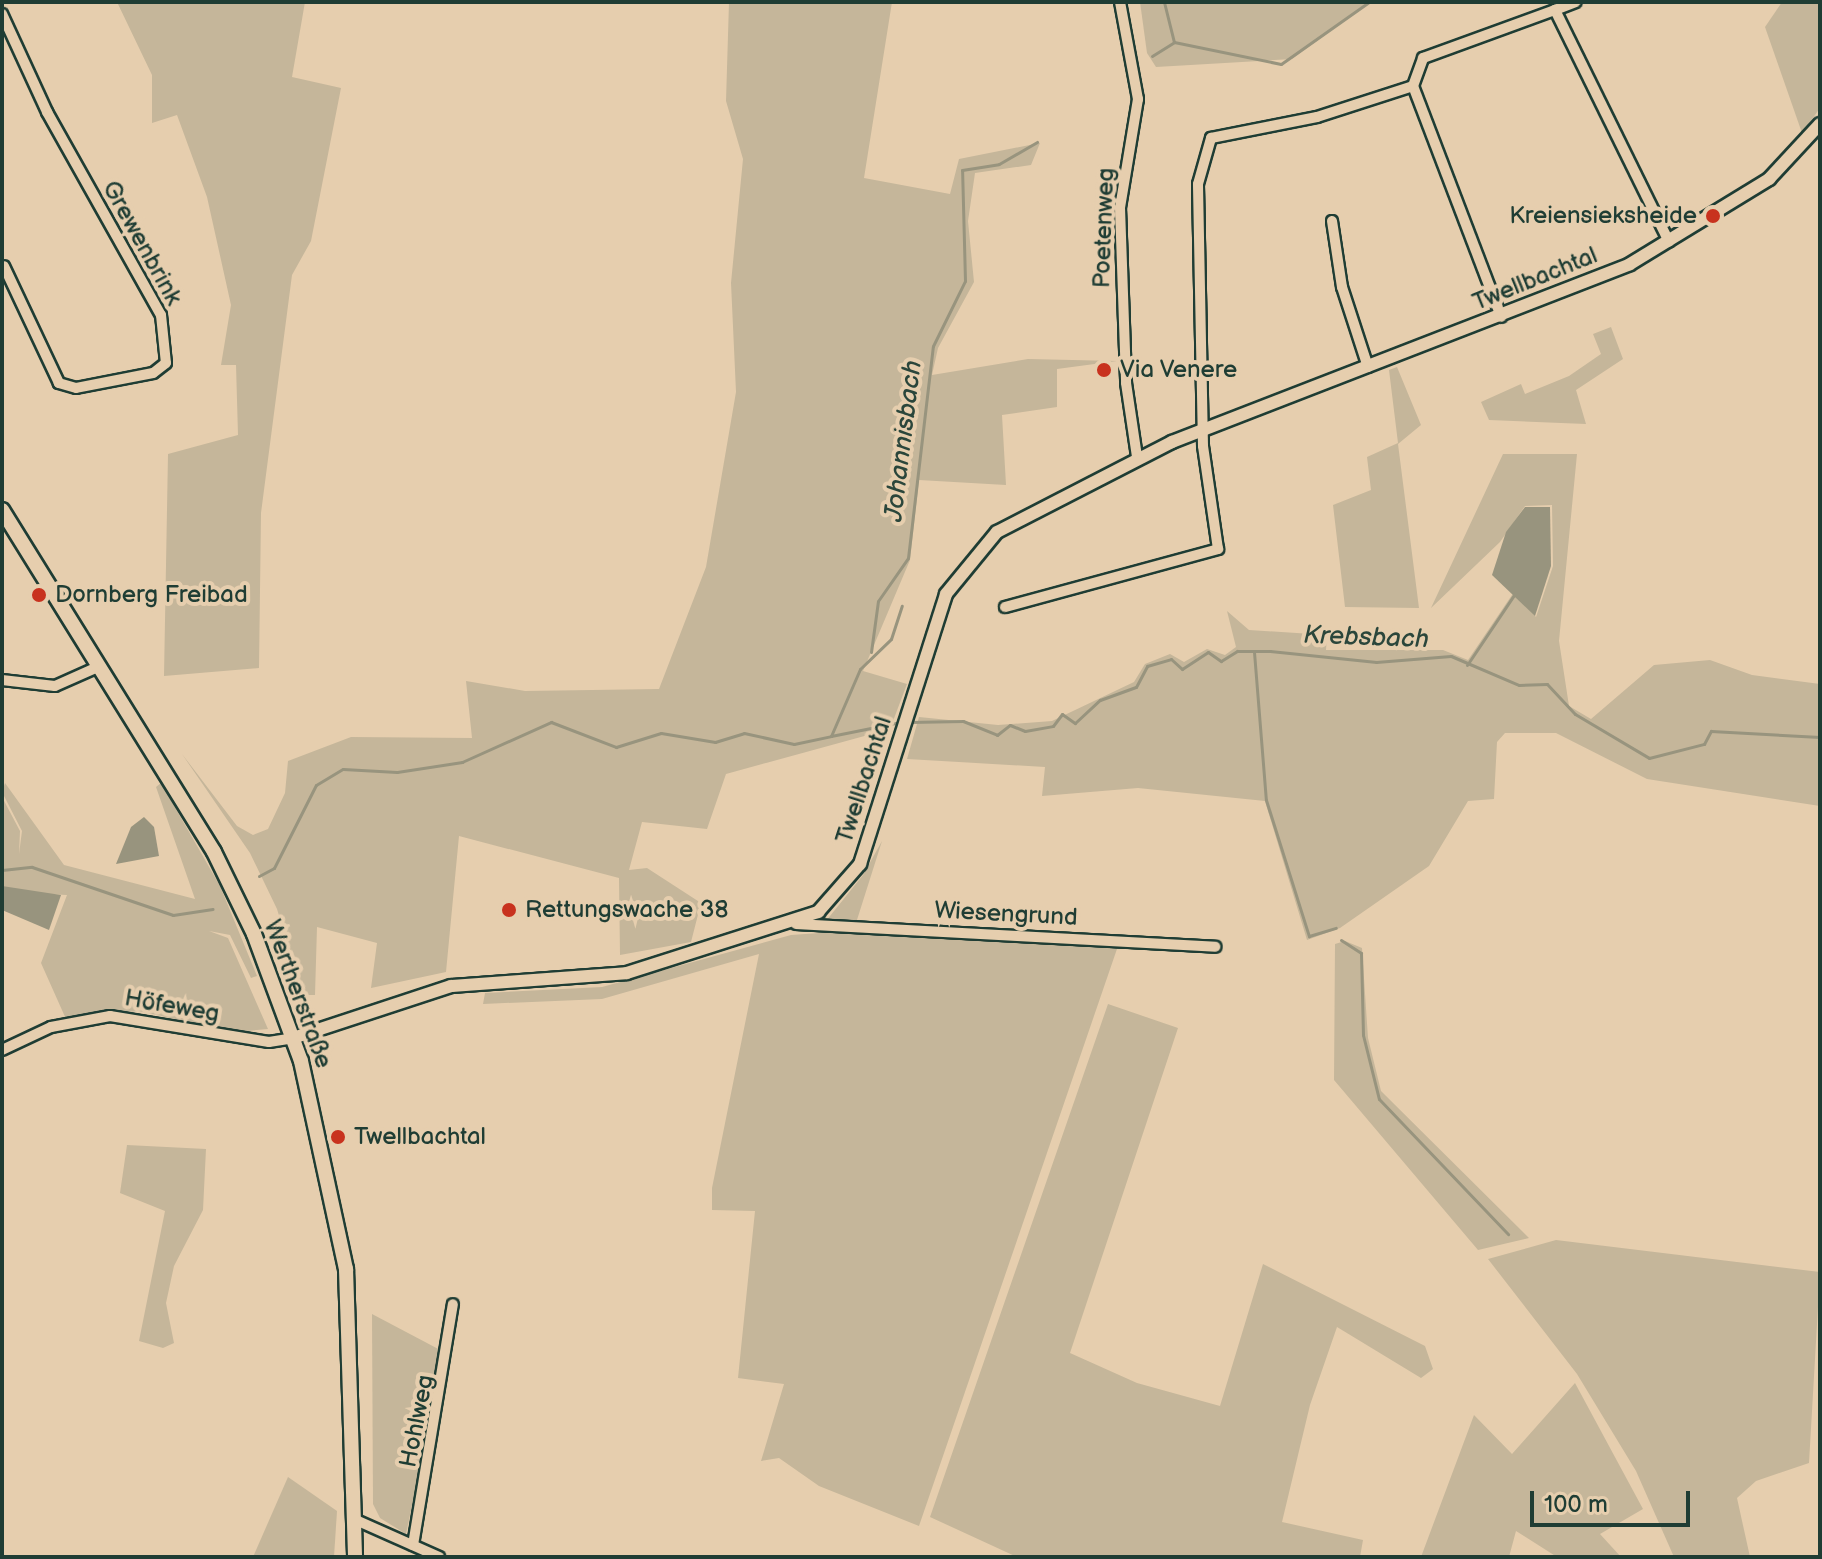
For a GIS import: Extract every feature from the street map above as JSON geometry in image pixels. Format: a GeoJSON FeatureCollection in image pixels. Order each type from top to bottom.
{"type":"FeatureCollection","features":[{"type":"Feature","properties":{"kind":"main road","name":"Wertherstraße"},"geometry":{"type":"LineString","coordinates":[[2,510],[214,852],[293,1038],[346,1269],[355,1557]]}},
{"type":"Feature","properties":{"kind":"street","name":"Poetenweg"},"geometry":{"type":"LineString","coordinates":[[1120,2],[1138,99],[1120,208],[1126,383],[1137,457]]}},
{"type":"Feature","properties":{"kind":"street"},"geometry":{"type":"LineString","coordinates":[[1501,317],[1413,86],[1423,58],[1576,2]]}},
{"type":"Feature","properties":{"kind":"street"},"geometry":{"type":"LineString","coordinates":[[1555,10],[1669,242]]}},
{"type":"Feature","properties":{"kind":"street","name":"Grewenbrink"},"geometry":{"type":"LineString","coordinates":[[2,14],[47,112],[161,315],[166,363],[153,373],[76,388],[59,383],[4,266]]}},
{"type":"Feature","properties":{"kind":"street"},"geometry":{"type":"LineString","coordinates":[[1005,607],[1218,549],[1204,430],[1198,184],[1205,146],[1223,133],[1317,117],[1413,86]]}},
{"type":"Feature","properties":{"kind":"street","name":"Twellbachtal"},"geometry":{"type":"LineString","coordinates":[[293,1038],[451,986],[596,979],[796,924],[833,898],[860,864],[946,594],[975,552],[1021,517],[1137,457],[1501,317],[1669,242],[1769,179],[1820,124]]}},
{"type":"Feature","properties":{"kind":"street"},"geometry":{"type":"LineString","coordinates":[[1332,221],[1342,287],[1368,367]]}},
{"type":"Feature","properties":{"kind":"street"},"geometry":{"type":"LineString","coordinates":[[2,680],[55,686],[100,666]]}},
{"type":"Feature","properties":{"kind":"street","name":"Wiesengrund"},"geometry":{"type":"LineString","coordinates":[[796,924],[1215,947]]}},
{"type":"Feature","properties":{"kind":"street","name":"Höfeweg"},"geometry":{"type":"LineString","coordinates":[[2,1050],[51,1027],[110,1016],[269,1042],[293,1038]]}},
{"type":"Feature","properties":{"kind":"street","name":"Hohlweg"},"geometry":{"type":"LineString","coordinates":[[413,1545],[453,1304]]}},
{"type":"Feature","properties":{"kind":"street"},"geometry":{"type":"LineString","coordinates":[[356,1520],[439,1557]]}},
{"type":"Feature","properties":{"kind":"shaded area"},"geometry":{"type":"Polygon","coordinates":[[[117,2],[305,2],[292,77],[341,88],[311,241],[292,275],[261,513],[259,668],[164,676],[168,454],[238,435],[236,365],[221,365],[231,305],[207,197],[177,115],[152,123],[152,75],[117,2]]]}},
{"type":"Feature","properties":{"kind":"shaded area"},"geometry":{"type":"Polygon","coordinates":[[[729,2],[892,2],[864,178],[950,194],[959,159],[1040,143],[1031,165],[975,173],[968,221],[974,282],[938,348],[932,375],[1028,359],[1117,361],[1057,369],[1057,407],[1002,415],[1006,485],[919,480],[910,560],[863,671],[907,684],[890,729],[726,774],[707,829],[642,822],[629,870],[647,868],[701,903],[691,942],[620,955],[619,878],[459,836],[446,972],[371,988],[377,943],[317,927],[315,995],[303,995],[277,909],[250,853],[182,754],[237,826],[253,835],[268,829],[285,793],[288,761],[351,737],[472,738],[466,681],[525,691],[659,689],[706,567],[736,392],[731,283],[743,159],[726,101],[729,2]]]}},
{"type":"Feature","properties":{"kind":"shaded area"},"geometry":{"type":"Polygon","coordinates":[[[1140,2],[1370,2],[1292,59],[1156,67],[1147,53],[1140,2]]]}},
{"type":"Feature","properties":{"kind":"shaded area"},"geometry":{"type":"Polygon","coordinates":[[[1782,2],[1820,2],[1820,108],[1802,133],[1765,27],[1782,2]]]}},
{"type":"Feature","properties":{"kind":"shaded area"},"geometry":{"type":"Polygon","coordinates":[[[1611,327],[1623,359],[1576,390],[1586,424],[1489,420],[1481,402],[1521,384],[1525,394],[1569,376],[1601,354],[1593,334],[1611,327]]]}},
{"type":"Feature","properties":{"kind":"shaded area"},"geometry":{"type":"Polygon","coordinates":[[[1397,367],[1421,425],[1398,444],[1419,608],[1345,607],[1333,505],[1371,490],[1367,457],[1398,443],[1389,370],[1397,367]]]}},
{"type":"Feature","properties":{"kind":"shaded area"},"geometry":{"type":"Polygon","coordinates":[[[1503,454],[1577,454],[1559,641],[1569,706],[1591,719],[1654,665],[1710,660],[1752,675],[1820,684],[1820,806],[1647,779],[1556,733],[1505,733],[1497,742],[1494,799],[1468,801],[1429,866],[1340,928],[1307,940],[1265,801],[1138,788],[1042,796],[1045,767],[907,759],[919,717],[998,725],[1052,721],[1134,682],[1145,664],[1170,654],[1184,662],[1207,649],[1225,655],[1236,647],[1227,611],[1249,630],[1327,635],[1326,650],[1443,650],[1468,660],[1514,592],[1536,617],[1553,566],[1552,505],[1525,506],[1500,542],[1431,608],[1503,454]]]}},
{"type":"Feature","properties":{"kind":"shaded area"},"geometry":{"type":"Polygon","coordinates":[[[1525,507],[1550,507],[1551,566],[1535,616],[1492,575],[1506,532],[1525,507]]]}},
{"type":"Feature","properties":{"kind":"shaded area"},"geometry":{"type":"Polygon","coordinates":[[[5,783],[64,865],[195,899],[156,787],[161,783],[220,886],[257,976],[251,978],[230,935],[209,931],[228,938],[268,1029],[236,1032],[138,1011],[66,1019],[41,963],[67,895],[2,892],[2,797],[20,831],[19,854],[22,831],[2,792],[5,783]]]}},
{"type":"Feature","properties":{"kind":"shaded area"},"geometry":{"type":"Polygon","coordinates":[[[144,817],[154,827],[159,856],[116,864],[131,827],[144,817]]]}},
{"type":"Feature","properties":{"kind":"shaded area"},"geometry":{"type":"Polygon","coordinates":[[[882,841],[856,923],[826,921],[863,875],[882,841]]]}},
{"type":"Feature","properties":{"kind":"shaded area"},"geometry":{"type":"Polygon","coordinates":[[[2,886],[61,895],[49,930],[2,910],[2,886]]]}},
{"type":"Feature","properties":{"kind":"shaded area"},"geometry":{"type":"Polygon","coordinates":[[[848,931],[1118,946],[919,1526],[819,1486],[779,1458],[761,1461],[784,1384],[738,1378],[755,1211],[712,1210],[712,1188],[759,954],[602,999],[483,1004],[485,993],[602,987],[791,935],[848,931]]]}},
{"type":"Feature","properties":{"kind":"shaded area"},"geometry":{"type":"Polygon","coordinates":[[[1345,941],[1362,948],[1368,1038],[1381,1091],[1529,1238],[1478,1250],[1334,1080],[1335,944],[1345,941]]]}},
{"type":"Feature","properties":{"kind":"shaded area"},"geometry":{"type":"Polygon","coordinates":[[[1108,1004],[1178,1028],[1070,1353],[1137,1383],[1220,1406],[1263,1264],[1425,1346],[1433,1369],[1421,1378],[1337,1327],[1310,1405],[1282,1522],[1363,1540],[1360,1557],[1017,1557],[930,1517],[1108,1004]]]}},
{"type":"Feature","properties":{"kind":"shaded area"},"geometry":{"type":"Polygon","coordinates":[[[127,1145],[206,1149],[203,1210],[174,1266],[166,1303],[174,1343],[163,1348],[139,1341],[165,1211],[120,1193],[127,1145]]]}},
{"type":"Feature","properties":{"kind":"shaded area"},"geometry":{"type":"Polygon","coordinates":[[[1556,1240],[1820,1272],[1809,1463],[1756,1481],[1737,1498],[1750,1557],[1674,1557],[1636,1471],[1577,1374],[1488,1259],[1556,1240]]]}},
{"type":"Feature","properties":{"kind":"shaded area"},"geometry":{"type":"Polygon","coordinates":[[[372,1314],[444,1352],[406,1534],[380,1518],[373,1504],[372,1314]]]}},
{"type":"Feature","properties":{"kind":"shaded area"},"geometry":{"type":"Polygon","coordinates":[[[1575,1383],[1643,1509],[1600,1534],[1621,1557],[1557,1557],[1516,1531],[1509,1557],[1421,1557],[1474,1415],[1512,1454],[1575,1383]]]}},
{"type":"Feature","properties":{"kind":"shaded area"},"geometry":{"type":"Polygon","coordinates":[[[288,1477],[337,1511],[334,1557],[253,1557],[288,1477]]]}},
{"type":"Feature","properties":{"kind":"waterway","name":"Johannisbach"},"geometry":{"type":"LineString","coordinates":[[1164,2],[1174,42]]}},
{"type":"Feature","properties":{"kind":"waterway"},"geometry":{"type":"LineString","coordinates":[[1174,42],[1281,64],[1369,2]]}},
{"type":"Feature","properties":{"kind":"waterway","name":"Johannisbach"},"geometry":{"type":"LineString","coordinates":[[1152,56],[1174,42]]}},
{"type":"Feature","properties":{"kind":"waterway","name":"Johannisbach"},"geometry":{"type":"LineString","coordinates":[[871,652],[878,601],[908,558],[933,346],[965,281],[962,170],[999,164],[1037,142]]}},
{"type":"Feature","properties":{"kind":"waterway"},"geometry":{"type":"LineString","coordinates":[[1467,665],[1516,592]]}},
{"type":"Feature","properties":{"kind":"waterway","name":"Johannisbach"},"geometry":{"type":"LineString","coordinates":[[259,876],[274,868],[316,785],[343,769],[397,772],[462,762],[551,722],[616,747],[661,733],[715,742],[744,733],[794,744],[831,736],[860,669],[891,639],[902,606]]}},
{"type":"Feature","properties":{"kind":"waterway","name":"Krebsbach"},"geometry":{"type":"LineString","coordinates":[[909,722],[963,721],[997,735],[1010,725],[1025,731],[1053,726],[1062,714],[1075,723],[1100,700],[1136,687],[1147,666],[1171,659],[1182,669],[1208,652],[1221,661],[1237,651],[1270,651],[1376,662],[1451,656],[1519,685],[1547,684],[1575,714],[1649,758],[1704,744],[1711,731],[1820,737]]}},
{"type":"Feature","properties":{"kind":"waterway"},"geometry":{"type":"LineString","coordinates":[[1254,652],[1266,800],[1309,936],[1336,928]]}},
{"type":"Feature","properties":{"kind":"waterway"},"geometry":{"type":"LineString","coordinates":[[831,736],[901,722]]}},
{"type":"Feature","properties":{"kind":"waterway","name":"Johannisbach"},"geometry":{"type":"LineString","coordinates":[[2,870],[32,867],[173,915],[213,909]]}},
{"type":"Feature","properties":{"kind":"waterway"},"geometry":{"type":"LineString","coordinates":[[1341,940],[1361,953],[1363,1035],[1379,1099],[1508,1234]]}},
{"type":"Feature","properties":{"kind":"place","name":"Kreiensieksheide"},"geometry":{"type":"Point","coordinates":[1713,216]}},
{"type":"Feature","properties":{"kind":"place","name":"Via Venere"},"geometry":{"type":"Point","coordinates":[1104,370]}},
{"type":"Feature","properties":{"kind":"place","name":"Dornberg Freibad"},"geometry":{"type":"Point","coordinates":[39,595]}},
{"type":"Feature","properties":{"kind":"place","name":"Rettungswache 38"},"geometry":{"type":"Point","coordinates":[509,910]}},
{"type":"Feature","properties":{"kind":"place","name":"Twellbachtal"},"geometry":{"type":"Point","coordinates":[338,1137]}}]}
